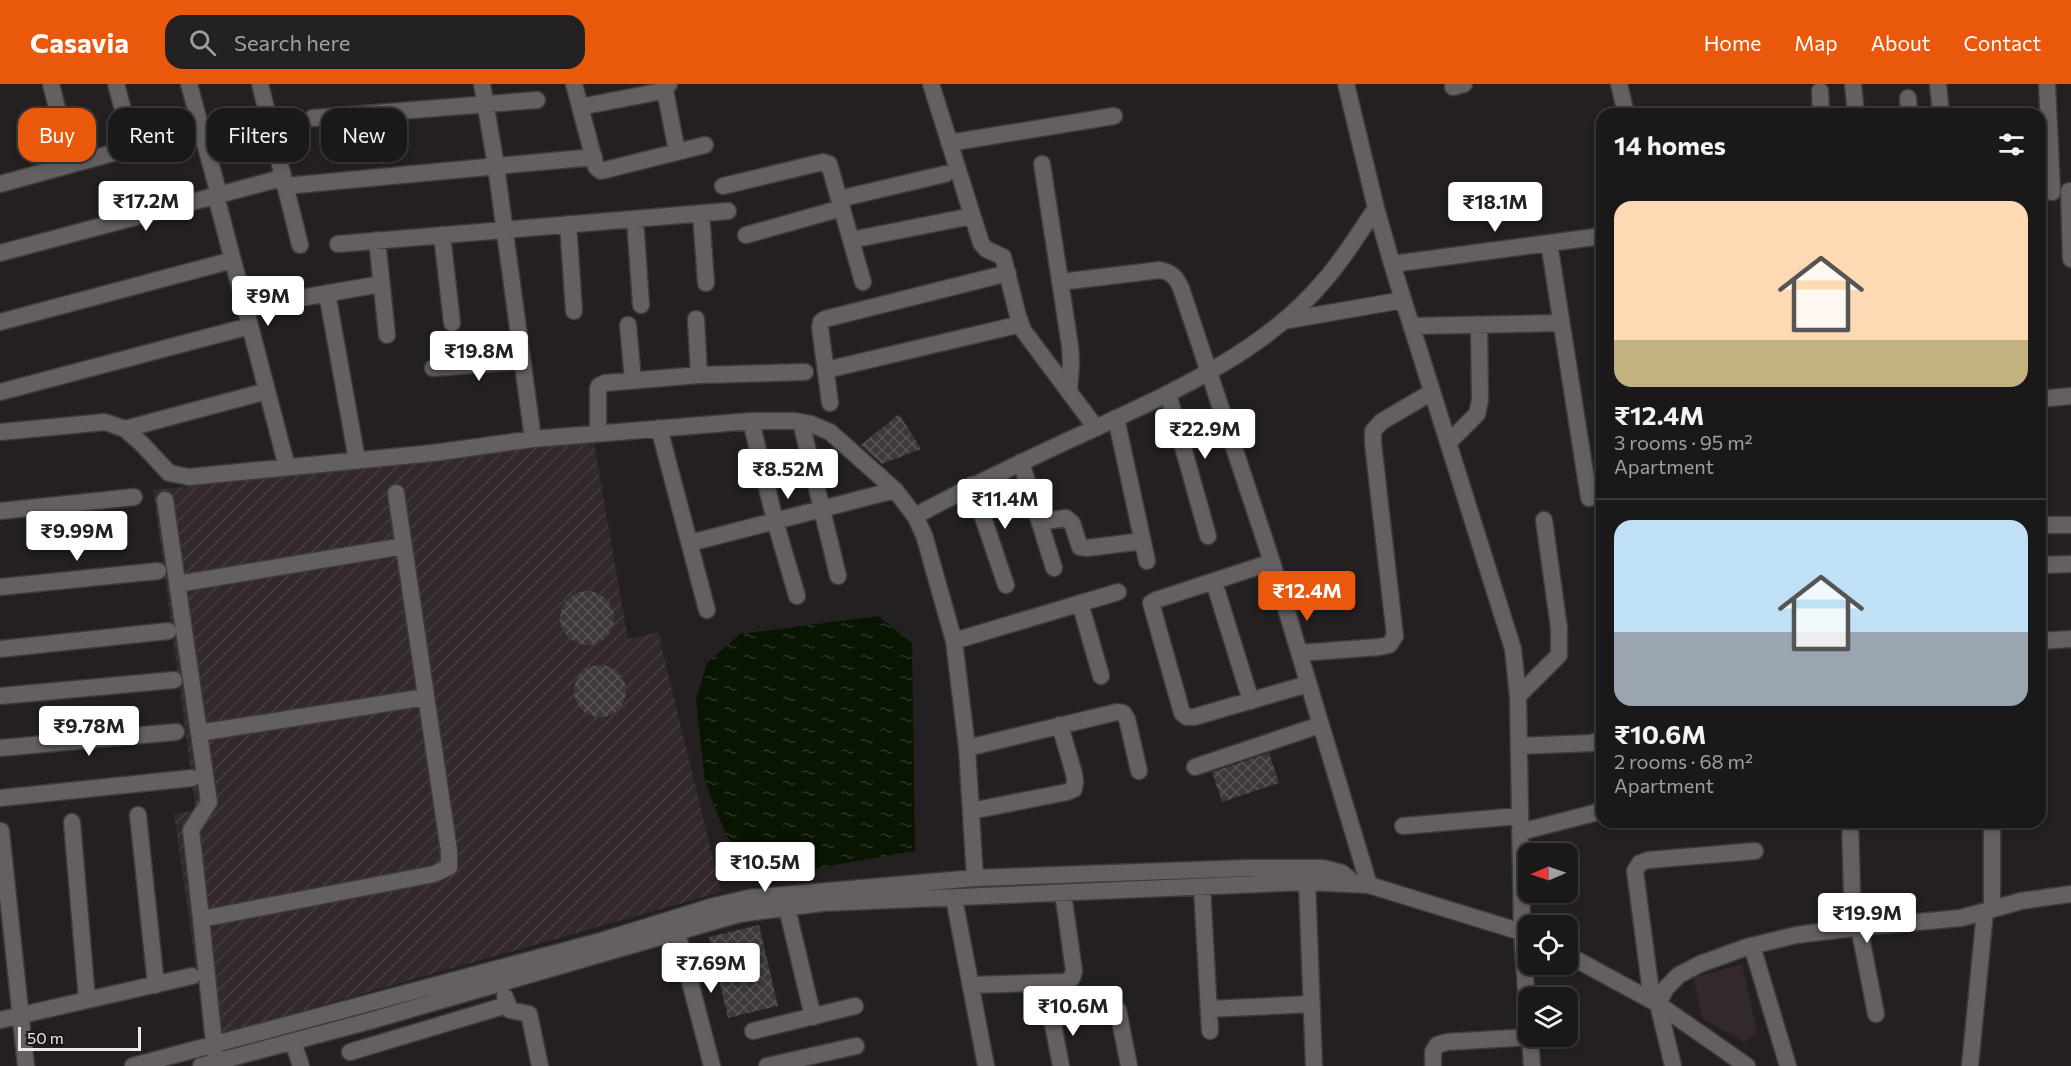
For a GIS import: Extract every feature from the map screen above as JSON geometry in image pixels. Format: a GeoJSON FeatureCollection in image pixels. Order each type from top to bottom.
{"type":"FeatureCollection","features":[{"type":"Feature","properties":{"kind":"street"},"geometry":{"type":"LineString","coordinates":[[51,84],[71,164]]}},
{"type":"Feature","properties":{"kind":"street"},"geometry":{"type":"LineString","coordinates":[[116,84],[122,108]]}},
{"type":"Feature","properties":{"kind":"street"},"geometry":{"type":"LineString","coordinates":[[189,84],[287,467]]}},
{"type":"Feature","properties":{"kind":"street"},"geometry":{"type":"LineString","coordinates":[[260,84],[300,245]]}},
{"type":"Feature","properties":{"kind":"street"},"geometry":{"type":"LineString","coordinates":[[482,84],[496,166],[533,439]]}},
{"type":"Feature","properties":{"kind":"street"},"geometry":{"type":"LineString","coordinates":[[574,84],[598,170],[604,171],[705,145]]}},
{"type":"Feature","properties":{"kind":"street"},"geometry":{"type":"LineString","coordinates":[[931,84],[981,243],[986,249],[1003,256],[1021,324],[1031,342],[1096,428]]}},
{"type":"Feature","properties":{"kind":"street"},"geometry":{"type":"LineString","coordinates":[[1346,84],[1392,264],[1513,649],[1518,696],[1524,915]]}},
{"type":"Feature","properties":{"kind":"street"},"geometry":{"type":"LineString","coordinates":[[1619,84],[1625,108]]}},
{"type":"Feature","properties":{"kind":"street"},"geometry":{"type":"LineString","coordinates":[[1853,84],[1855,108]]}},
{"type":"Feature","properties":{"kind":"street"},"geometry":{"type":"LineString","coordinates":[[1938,84],[1940,108]]}},
{"type":"Feature","properties":{"kind":"street"},"geometry":{"type":"LineString","coordinates":[[2047,84],[2058,191],[2071,259]]}},
{"type":"Feature","properties":{"kind":"street"},"geometry":{"type":"LineString","coordinates":[[580,106],[667,87],[677,152]]}},
{"type":"Feature","properties":{"kind":"street"},"geometry":{"type":"LineString","coordinates":[[1820,91],[1821,108]]}},
{"type":"Feature","properties":{"kind":"street"},"geometry":{"type":"LineString","coordinates":[[312,118],[537,100]]}},
{"type":"Feature","properties":{"kind":"street"},"geometry":{"type":"LineString","coordinates":[[949,143],[1114,116]]}},
{"type":"Feature","properties":{"kind":"street"},"geometry":{"type":"LineString","coordinates":[[0,184],[200,129]]}},
{"type":"Feature","properties":{"kind":"street"},"geometry":{"type":"LineString","coordinates":[[0,253],[218,195],[284,182],[594,157]]}},
{"type":"Feature","properties":{"kind":"street"},"geometry":{"type":"LineString","coordinates":[[723,186],[823,162],[829,164],[863,282]]}},
{"type":"Feature","properties":{"kind":"street"},"geometry":{"type":"LineString","coordinates":[[1042,164],[1071,362],[1069,392]]}},
{"type":"Feature","properties":{"kind":"street"},"geometry":{"type":"LineString","coordinates":[[746,235],[841,203],[945,174]]}},
{"type":"Feature","properties":{"kind":"street"},"geometry":{"type":"LineString","coordinates":[[915,516],[972,485],[1168,394],[1253,345],[1283,321],[1323,283],[1376,208]]}},
{"type":"Feature","properties":{"kind":"street"},"geometry":{"type":"LineString","coordinates":[[338,244],[728,211]]}},
{"type":"Feature","properties":{"kind":"street"},"geometry":{"type":"LineString","coordinates":[[701,213],[706,283]]}},
{"type":"Feature","properties":{"kind":"street"},"geometry":{"type":"LineString","coordinates":[[851,240],[972,216]]}},
{"type":"Feature","properties":{"kind":"street"},"geometry":{"type":"LineString","coordinates":[[634,219],[641,305]]}},
{"type":"Feature","properties":{"kind":"street"},"geometry":{"type":"LineString","coordinates":[[568,224],[574,311]]}},
{"type":"Feature","properties":{"kind":"street"},"geometry":{"type":"LineString","coordinates":[[442,235],[452,323]]}},
{"type":"Feature","properties":{"kind":"street"},"geometry":{"type":"LineString","coordinates":[[1392,264],[1596,237]]}},
{"type":"Feature","properties":{"kind":"street"},"geometry":{"type":"LineString","coordinates":[[376,240],[387,335]]}},
{"type":"Feature","properties":{"kind":"street"},"geometry":{"type":"LineString","coordinates":[[1548,243],[1589,498]]}},
{"type":"Feature","properties":{"kind":"street"},"geometry":{"type":"LineString","coordinates":[[0,322],[233,260]]}},
{"type":"Feature","properties":{"kind":"street"},"geometry":{"type":"LineString","coordinates":[[1060,282],[1160,270],[1168,271],[1177,279],[1272,562],[1320,725],[1361,884]]}},
{"type":"Feature","properties":{"kind":"street"},"geometry":{"type":"LineString","coordinates":[[830,403],[820,327],[821,322],[825,319],[1008,273]]}},
{"type":"Feature","properties":{"kind":"street"},"geometry":{"type":"LineString","coordinates":[[289,300],[381,284]]}},
{"type":"Feature","properties":{"kind":"street"},"geometry":{"type":"LineString","coordinates":[[327,293],[357,460]]}},
{"type":"Feature","properties":{"kind":"street"},"geometry":{"type":"LineString","coordinates":[[1283,321],[1403,300]]}},
{"type":"Feature","properties":{"kind":"street"},"geometry":{"type":"LineString","coordinates":[[696,319],[699,375]]}},
{"type":"Feature","properties":{"kind":"street"},"geometry":{"type":"LineString","coordinates":[[1412,326],[1561,323]]}},
{"type":"Feature","properties":{"kind":"street"},"geometry":{"type":"LineString","coordinates":[[826,370],[1021,324]]}},
{"type":"Feature","properties":{"kind":"street"},"geometry":{"type":"LineString","coordinates":[[628,325],[633,380]]}},
{"type":"Feature","properties":{"kind":"street"},"geometry":{"type":"LineString","coordinates":[[1448,443],[1477,414],[1480,400],[1479,325]]}},
{"type":"Feature","properties":{"kind":"street"},"geometry":{"type":"LineString","coordinates":[[0,392],[250,326]]}},
{"type":"Feature","properties":{"kind":"street"},"geometry":{"type":"LineString","coordinates":[[433,368],[522,361]]}},
{"type":"Feature","properties":{"kind":"street"},"geometry":{"type":"LineString","coordinates":[[598,433],[599,386],[605,383],[699,375],[805,372]]}},
{"type":"Feature","properties":{"kind":"street"},"geometry":{"type":"LineString","coordinates":[[125,429],[267,391]]}},
{"type":"Feature","properties":{"kind":"street"},"geometry":{"type":"LineString","coordinates":[[1299,653],[1378,647],[1389,645],[1395,636],[1373,431],[1381,422],[1432,392]]}},
{"type":"Feature","properties":{"kind":"street"},"geometry":{"type":"LineString","coordinates":[[1168,394],[1208,536]]}},
{"type":"Feature","properties":{"kind":"street"},"geometry":{"type":"LineString","coordinates":[[2046,398],[2071,396]]}},
{"type":"Feature","properties":{"kind":"street"},"geometry":{"type":"LineString","coordinates":[[1116,418],[1147,561]]}},
{"type":"Feature","properties":{"kind":"street"},"geometry":{"type":"LineString","coordinates":[[0,432],[105,422],[125,429],[169,473],[189,477],[433,453],[533,439],[751,421],[801,422],[831,432],[895,490],[915,516],[924,535],[954,641],[967,748],[975,878]]}},
{"type":"Feature","properties":{"kind":"street"},"geometry":{"type":"LineString","coordinates":[[751,421],[797,596]]}},
{"type":"Feature","properties":{"kind":"street"},"geometry":{"type":"LineString","coordinates":[[801,422],[838,576]]}},
{"type":"Feature","properties":{"kind":"street"},"geometry":{"type":"LineString","coordinates":[[658,428],[707,610]]}},
{"type":"Feature","properties":{"kind":"street"},"geometry":{"type":"LineString","coordinates":[[1021,462],[1054,568]]}},
{"type":"Feature","properties":{"kind":"street"},"geometry":{"type":"LineString","coordinates":[[972,485],[1006,585]]}},
{"type":"Feature","properties":{"kind":"street"},"geometry":{"type":"LineString","coordinates":[[690,543],[895,490]]}},
{"type":"Feature","properties":{"kind":"street"},"geometry":{"type":"LineString","coordinates":[[201,919],[434,874],[449,867],[449,851],[396,493]]}},
{"type":"Feature","properties":{"kind":"street"},"geometry":{"type":"LineString","coordinates":[[0,511],[134,497]]}},
{"type":"Feature","properties":{"kind":"street"},"geometry":{"type":"LineString","coordinates":[[165,500],[209,802],[191,830],[214,1043],[212,1065],[739,914],[822,903],[1307,882],[1361,884]]}},
{"type":"Feature","properties":{"kind":"street"},"geometry":{"type":"LineString","coordinates":[[1040,522],[1066,519],[1072,523],[1080,547],[1143,541]]}},
{"type":"Feature","properties":{"kind":"street"},"geometry":{"type":"LineString","coordinates":[[1518,696],[1558,655],[1560,643],[1544,520]]}},
{"type":"Feature","properties":{"kind":"street"},"geometry":{"type":"LineString","coordinates":[[2046,525],[2071,525]]}},
{"type":"Feature","properties":{"kind":"street"},"geometry":{"type":"LineString","coordinates":[[177,584],[404,546]]}},
{"type":"Feature","properties":{"kind":"street"},"geometry":{"type":"LineString","coordinates":[[1272,562],[1151,603],[1182,713],[1187,717],[1194,717],[1308,684]]}},
{"type":"Feature","properties":{"kind":"street"},"geometry":{"type":"LineString","coordinates":[[2046,565],[2071,564]]}},
{"type":"Feature","properties":{"kind":"street"},"geometry":{"type":"LineString","coordinates":[[0,587],[158,572]]}},
{"type":"Feature","properties":{"kind":"street"},"geometry":{"type":"LineString","coordinates":[[1214,582],[1251,701]]}},
{"type":"Feature","properties":{"kind":"street"},"geometry":{"type":"LineString","coordinates":[[954,641],[1118,592]]}},
{"type":"Feature","properties":{"kind":"street"},"geometry":{"type":"LineString","coordinates":[[1080,603],[1101,676]]}},
{"type":"Feature","properties":{"kind":"street"},"geometry":{"type":"LineString","coordinates":[[0,649],[168,631]]}},
{"type":"Feature","properties":{"kind":"street"},"geometry":{"type":"LineString","coordinates":[[2046,641],[2071,639]]}},
{"type":"Feature","properties":{"kind":"street"},"geometry":{"type":"LineString","coordinates":[[0,696],[174,680]]}},
{"type":"Feature","properties":{"kind":"street"},"geometry":{"type":"LineString","coordinates":[[199,733],[426,697]]}},
{"type":"Feature","properties":{"kind":"street"},"geometry":{"type":"LineString","coordinates":[[967,748],[1117,712],[1123,713],[1127,719],[1139,771]]}},
{"type":"Feature","properties":{"kind":"street"},"geometry":{"type":"LineString","coordinates":[[970,811],[1074,789],[1074,774],[1060,725]]}},
{"type":"Feature","properties":{"kind":"street"},"geometry":{"type":"LineString","coordinates":[[1195,767],[1320,725]]}},
{"type":"Feature","properties":{"kind":"street"},"geometry":{"type":"LineString","coordinates":[[0,748],[176,732]]}},
{"type":"Feature","properties":{"kind":"street"},"geometry":{"type":"LineString","coordinates":[[1519,746],[1596,741]]}},
{"type":"Feature","properties":{"kind":"street"},"geometry":{"type":"LineString","coordinates":[[0,798],[192,778]]}},
{"type":"Feature","properties":{"kind":"street"},"geometry":{"type":"LineString","coordinates":[[1402,826],[1520,824],[1596,813]]}},
{"type":"Feature","properties":{"kind":"street"},"geometry":{"type":"LineString","coordinates":[[138,815],[156,985]]}},
{"type":"Feature","properties":{"kind":"street"},"geometry":{"type":"LineString","coordinates":[[72,822],[87,1000]]}},
{"type":"Feature","properties":{"kind":"street"},"geometry":{"type":"LineString","coordinates":[[1850,828],[1856,927],[1876,1014]]}},
{"type":"Feature","properties":{"kind":"street"},"geometry":{"type":"LineString","coordinates":[[1970,1066],[1989,911],[1992,828]]}},
{"type":"Feature","properties":{"kind":"street"},"geometry":{"type":"LineString","coordinates":[[1,831],[26,1066]]}},
{"type":"Feature","properties":{"kind":"street"},"geometry":{"type":"LineString","coordinates":[[1674,1066],[1655,1002],[1635,871],[1640,863],[1649,860],[1755,852]]}},
{"type":"Feature","properties":{"kind":"street"},"geometry":{"type":"LineString","coordinates":[[133,1066],[601,941],[714,906],[749,898],[975,878],[1323,868],[1342,873],[1361,884],[1518,931]]}},
{"type":"Feature","properties":{"kind":"street"},"geometry":{"type":"LineString","coordinates":[[1307,882],[1314,1066]]}},
{"type":"Feature","properties":{"kind":"street"},"geometry":{"type":"LineString","coordinates":[[1202,887],[1210,1031]]}},
{"type":"Feature","properties":{"kind":"street"},"geometry":{"type":"LineString","coordinates":[[971,985],[1065,982],[1072,978],[1074,971],[1063,892]]}},
{"type":"Feature","properties":{"kind":"street"},"geometry":{"type":"LineString","coordinates":[[1655,1002],[1679,975],[1701,964],[1752,946],[1796,935],[1856,927],[1961,918],[2021,901],[2071,894]]}},
{"type":"Feature","properties":{"kind":"street"},"geometry":{"type":"LineString","coordinates":[[954,898],[987,1066]]}},
{"type":"Feature","properties":{"kind":"street"},"geometry":{"type":"LineString","coordinates":[[787,908],[813,1017]]}},
{"type":"Feature","properties":{"kind":"street"},"geometry":{"type":"LineString","coordinates":[[677,932],[712,1066]]}},
{"type":"Feature","properties":{"kind":"street"},"geometry":{"type":"LineString","coordinates":[[1752,946],[1788,1066]]}},
{"type":"Feature","properties":{"kind":"street"},"geometry":{"type":"LineString","coordinates":[[1578,960],[1655,1002],[1747,1066]]}},
{"type":"Feature","properties":{"kind":"street"},"geometry":{"type":"LineString","coordinates":[[0,1020],[192,976]]}},
{"type":"Feature","properties":{"kind":"street"},"geometry":{"type":"LineString","coordinates":[[501,983],[507,1005],[511,1010],[529,1014],[540,1066]]}},
{"type":"Feature","properties":{"kind":"street"},"geometry":{"type":"LineString","coordinates":[[1209,1009],[1312,1004]]}},
{"type":"Feature","properties":{"kind":"street"},"geometry":{"type":"LineString","coordinates":[[350,1052],[507,1005]]}},
{"type":"Feature","properties":{"kind":"street"},"geometry":{"type":"LineString","coordinates":[[753,1031],[855,1006]]}},
{"type":"Feature","properties":{"kind":"street"},"geometry":{"type":"LineString","coordinates":[[1118,1010],[1129,1066]]}},
{"type":"Feature","properties":{"kind":"street"},"geometry":{"type":"LineString","coordinates":[[1051,1014],[1061,1066]]}},
{"type":"Feature","properties":{"kind":"street"},"geometry":{"type":"LineString","coordinates":[[1433,1066],[1433,1052],[1437,1045],[1447,1042],[1518,1038]]}},
{"type":"Feature","properties":{"kind":"street"},"geometry":{"type":"LineString","coordinates":[[293,1042],[301,1066]]}},
{"type":"Feature","properties":{"kind":"street"},"geometry":{"type":"LineString","coordinates":[[767,1066],[856,1046]]}},
{"type":"Feature","properties":{"kind":"street"},"geometry":{"type":"LineString","coordinates":[[1531,1047],[1532,1066]]}},
{"type":"Feature","properties":{"kind":"shaded area"},"geometry":{"type":"Polygon","coordinates":[[[593,438],[628,639],[658,632],[721,892],[206,1038],[174,814],[196,810],[153,490],[413,462],[593,438]]]}},
{"type":"Feature","properties":{"kind":"shaded area"},"geometry":{"type":"Polygon","coordinates":[[[1742,964],[1757,1032],[1745,1042],[1702,1019],[1694,978],[1742,964]]]}},
{"type":"Feature","properties":{"kind":"water"},"geometry":{"type":"Polygon","coordinates":[[[878,616],[912,643],[915,851],[777,875],[743,860],[725,833],[705,781],[696,700],[707,663],[740,634],[878,616]]]}},
{"type":"Feature","properties":{"kind":"building"},"geometry":{"type":"Polygon","coordinates":[[[899,414],[921,449],[882,464],[861,445],[899,414]]]}},
{"type":"Feature","properties":{"kind":"building"},"geometry":{"type":"Polygon","coordinates":[[[587,591],[597,593],[606,599],[612,608],[614,618],[612,628],[606,637],[597,643],[587,645],[577,643],[568,637],[562,628],[560,618],[562,608],[568,599],[577,593],[587,591]]]}},
{"type":"Feature","properties":{"kind":"building"},"geometry":{"type":"Polygon","coordinates":[[[595,665],[605,665],[615,669],[622,676],[626,691],[622,706],[615,713],[605,717],[595,717],[585,713],[578,706],[574,696],[574,686],[578,676],[585,669],[595,665]]]}},
{"type":"Feature","properties":{"kind":"building"},"geometry":{"type":"Polygon","coordinates":[[[1269,753],[1279,783],[1222,802],[1212,772],[1269,753]]]}},
{"type":"Feature","properties":{"kind":"building"},"geometry":{"type":"Polygon","coordinates":[[[759,925],[778,1006],[728,1018],[709,937],[759,925]]]}}]}
